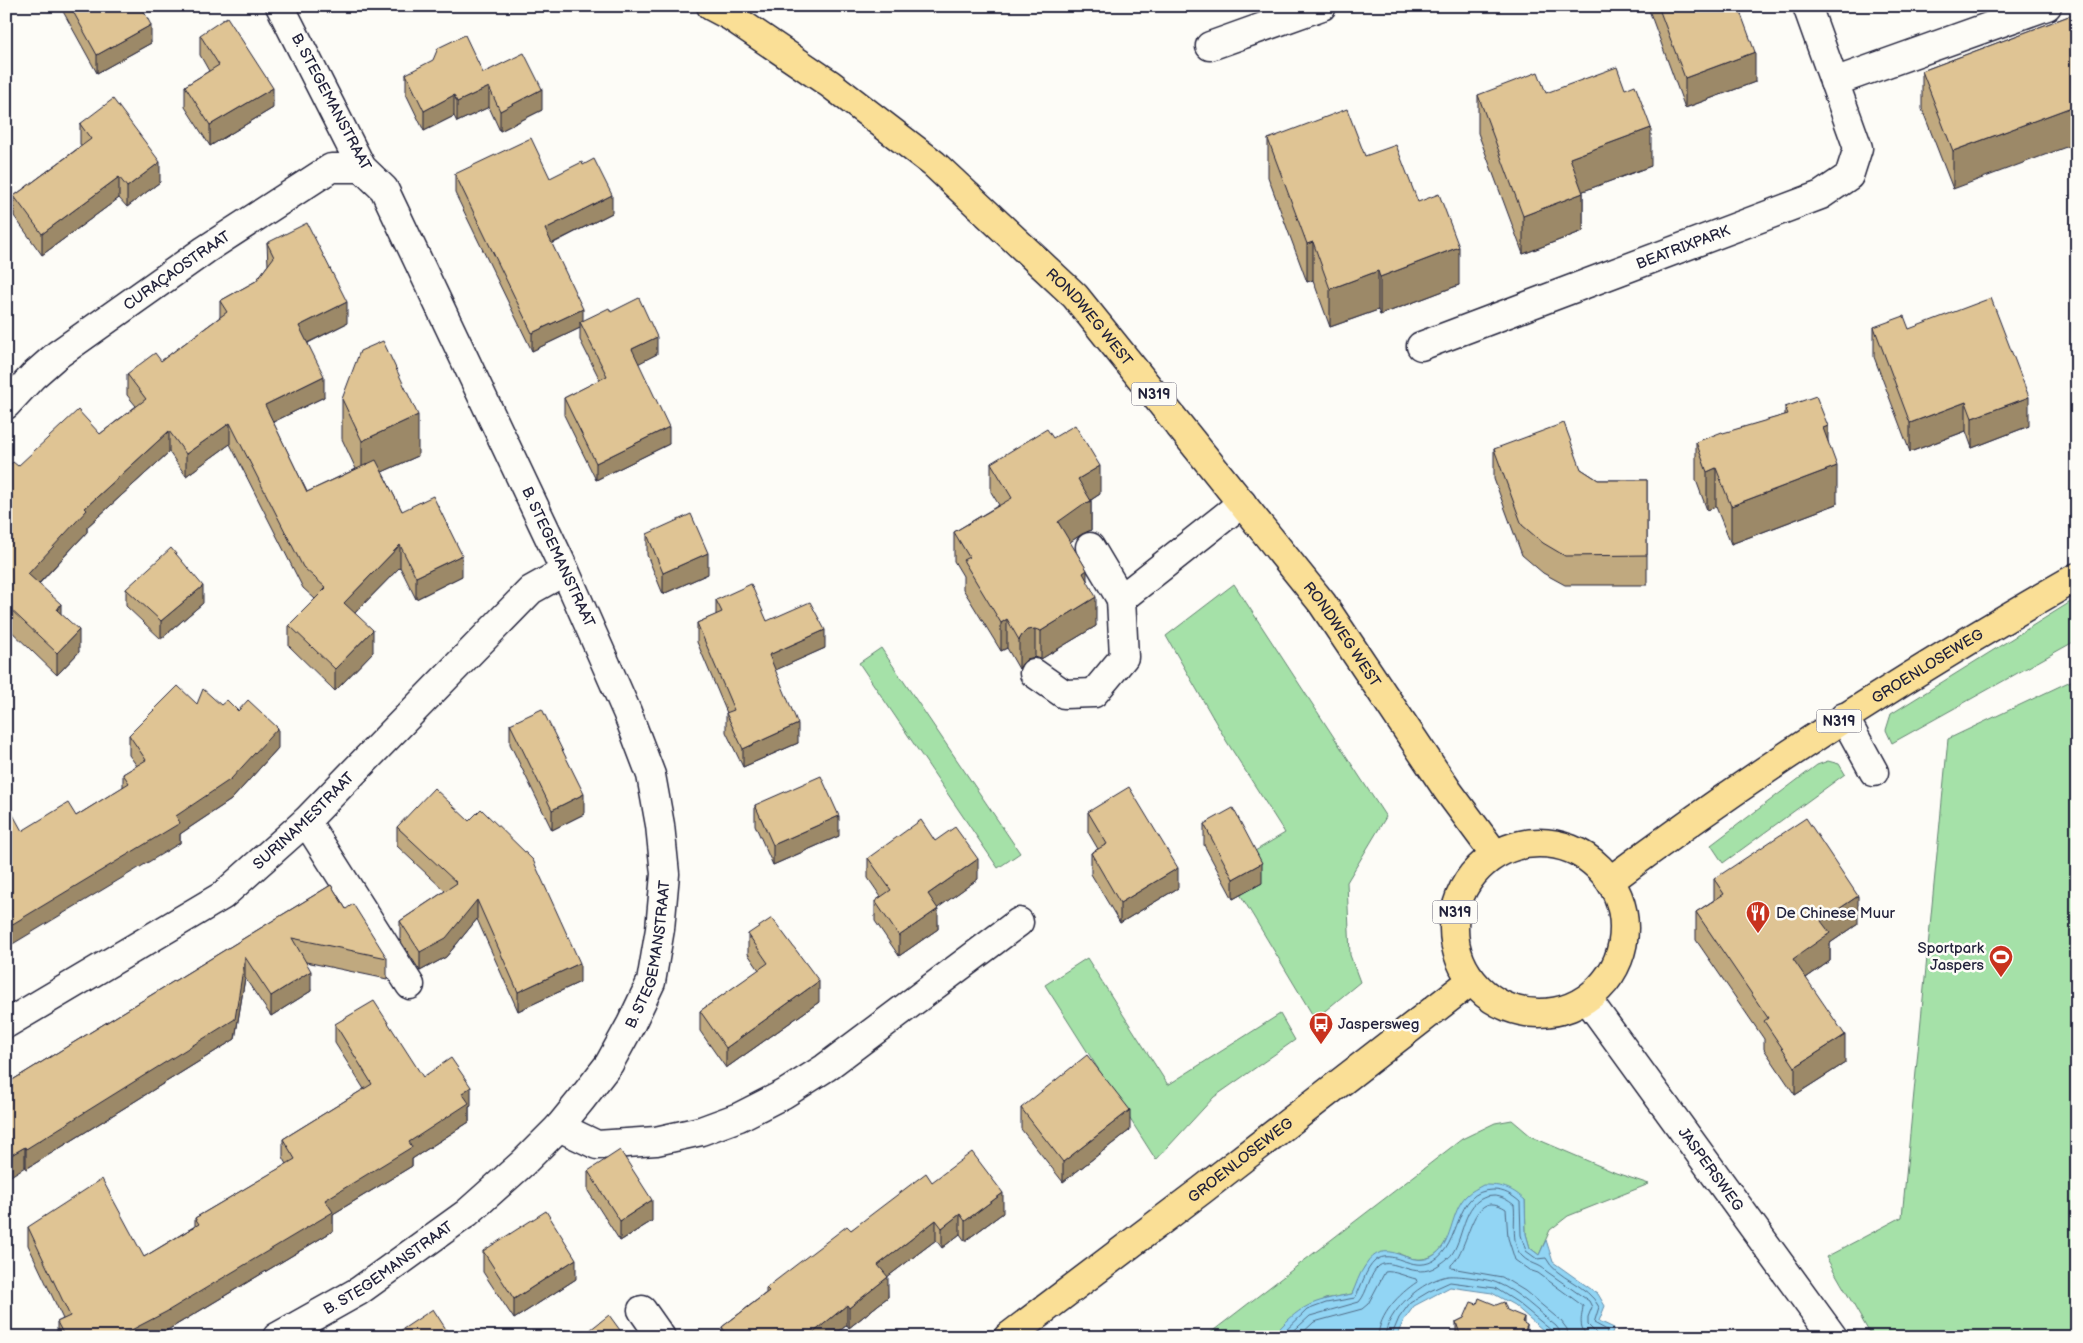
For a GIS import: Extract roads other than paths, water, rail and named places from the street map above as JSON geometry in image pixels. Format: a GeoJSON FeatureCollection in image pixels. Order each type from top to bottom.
{"type":"FeatureCollection","features":[{"type":"Feature","properties":{"kind":"main road","name":"RONDWEG WEST"},"geometry":{"type":"LineString","coordinates":[[726,9],[830,84],[934,164],[1075,296],[1322,603],[1448,791],[1494,853]]}},
{"type":"Feature","properties":{"kind":"main road","name":"GROENLOSEWEG"},"geometry":{"type":"LineString","coordinates":[[1610,880],[1679,828],[1844,717],[2077,577]]}},
{"type":"Feature","properties":{"kind":"main road","name":"N319"},"geometry":{"type":"LineString","coordinates":[[1529,843],[1560,845],[1589,858],[1610,880],[1624,911],[1624,945],[1612,976],[1588,1000],[1558,1013],[1525,1014],[1494,1003],[1470,981],[1455,947],[1455,910],[1470,876],[1494,853],[1529,843]]}},
{"type":"Feature","properties":{"kind":"main road","name":"GROENLOSEWEG"},"geometry":{"type":"LineString","coordinates":[[1008,1337],[1202,1190],[1470,981]]}},
{"type":"Feature","properties":{"kind":"street","name":"B. STEGEMANSTRAAT"},"geometry":{"type":"LineString","coordinates":[[277,1337],[359,1291],[467,1213],[523,1163],[581,1100],[609,1064],[631,1024],[650,982],[660,930],[665,874],[660,825],[651,775],[627,712],[565,570],[384,189],[362,168],[280,6]]}},
{"type":"Feature","properties":{"kind":"street"},"geometry":{"type":"LineString","coordinates":[[1210,46],[1322,6]]}},
{"type":"Feature","properties":{"kind":"street","name":"BEATRIXPARK"},"geometry":{"type":"LineString","coordinates":[[1421,346],[1821,194],[1848,176],[1858,148],[1807,6]]}},
{"type":"Feature","properties":{"kind":"street"},"geometry":{"type":"LineString","coordinates":[[1834,82],[2047,6]]}},
{"type":"Feature","properties":{"kind":"street","name":"CURAÇAOSTRAAT"},"geometry":{"type":"LineString","coordinates":[[6,404],[57,355],[205,250],[331,168],[362,168]]}},
{"type":"Feature","properties":{"kind":"street"},"geometry":{"type":"LineString","coordinates":[[1121,598],[1242,503]]}},
{"type":"Feature","properties":{"kind":"street"},"geometry":{"type":"LineString","coordinates":[[1034,673],[1064,694],[1094,693],[1124,657],[1121,598],[1090,547]]}},
{"type":"Feature","properties":{"kind":"street","name":"SURINAMESTRAAT"},"geometry":{"type":"LineString","coordinates":[[6,1024],[222,896],[306,821],[531,590],[565,570]]}},
{"type":"Feature","properties":{"kind":"street"},"geometry":{"type":"LineString","coordinates":[[1844,717],[1874,772]]}},
{"type":"Feature","properties":{"kind":"street"},"geometry":{"type":"LineString","coordinates":[[306,821],[410,985]]}},
{"type":"Feature","properties":{"kind":"street"},"geometry":{"type":"LineString","coordinates":[[558,1127],[597,1144],[606,1144],[656,1141],[701,1131],[739,1117],[784,1094],[825,1068],[1019,922]]}},
{"type":"Feature","properties":{"kind":"street","name":"JASPERSWEG"},"geometry":{"type":"LineString","coordinates":[[1588,1000],[1833,1337]]}},
{"type":"Feature","properties":{"kind":"street"},"geometry":{"type":"LineString","coordinates":[[642,1310],[661,1337]]}},
{"type":"Feature","properties":{"kind":"water"},"geometry":{"type":"Polygon","coordinates":[[[1483,1185],[1506,1188],[1525,1200],[1526,1234],[1530,1248],[1539,1255],[1546,1240],[1553,1262],[1598,1294],[1605,1306],[1599,1321],[1614,1328],[1611,1337],[1551,1337],[1514,1305],[1492,1293],[1450,1287],[1414,1306],[1404,1320],[1396,1337],[1272,1337],[1291,1318],[1307,1306],[1326,1299],[1352,1294],[1365,1266],[1373,1257],[1381,1252],[1422,1259],[1431,1257],[1438,1252],[1448,1237],[1461,1202],[1483,1185]]]}},
{"type":"Feature","properties":{"kind":"place","name":"De Chinese Muur"},"geometry":{"type":"Point","coordinates":[1758,934]}},
{"type":"Feature","properties":{"kind":"place","name":"Sportpark Jaspers"},"geometry":{"type":"Point","coordinates":[2001,978]}},
{"type":"Feature","properties":{"kind":"place","name":"Jaspersweg"},"geometry":{"type":"Point","coordinates":[1321,1045]}}]}
